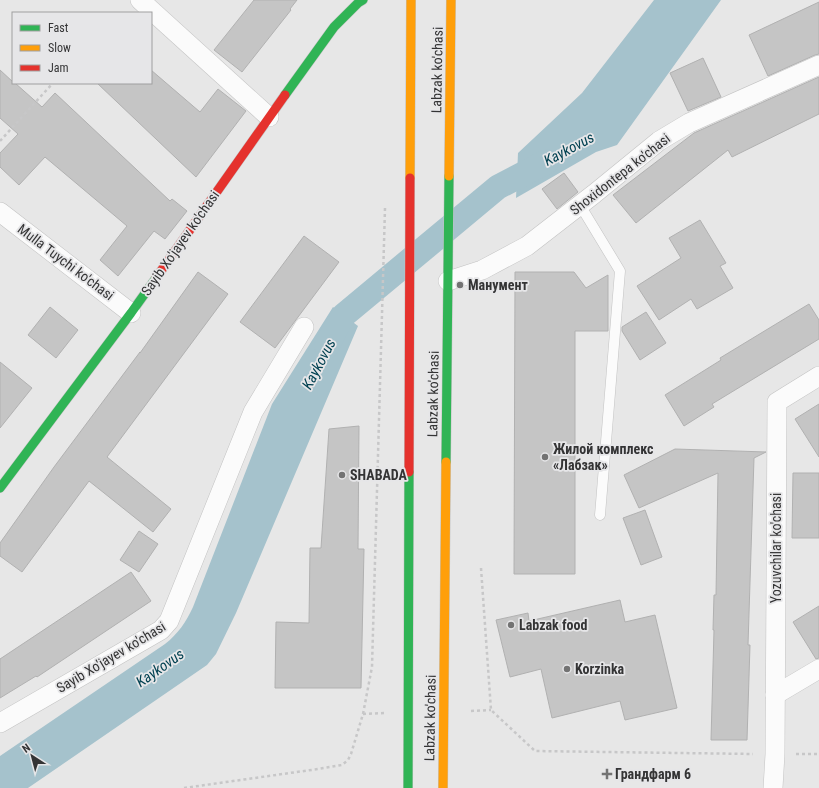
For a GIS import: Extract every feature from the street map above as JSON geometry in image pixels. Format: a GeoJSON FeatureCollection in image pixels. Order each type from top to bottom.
{"type":"FeatureCollection","features":[{"type":"Feature","properties":{"kind":"main road","name":"Sayib Xo'jayev ko'chasi"},"geometry":{"type":"LineString","coordinates":[[0,488],[131,313],[268,117],[334,26],[363,0]]}},
{"type":"Feature","properties":{"kind":"main road","name":"Labzak ko'chasi"},"geometry":{"type":"LineString","coordinates":[[408,788],[411,0]]}},
{"type":"Feature","properties":{"kind":"main road","name":"Labzak ko'chasi"},"geometry":{"type":"LineString","coordinates":[[443,788],[451,0]]}},
{"type":"Feature","properties":{"kind":"street"},"geometry":{"type":"LineString","coordinates":[[140,0],[268,117]]}},
{"type":"Feature","properties":{"kind":"street","name":"Shoxidontepa ko'chasi"},"geometry":{"type":"LineString","coordinates":[[448,281],[482,270],[527,246],[659,141],[690,123],[819,65]]}},
{"type":"Feature","properties":{"kind":"street","name":"Mulla Tuychi ko'chasi"},"geometry":{"type":"LineString","coordinates":[[0,212],[131,313]]}},
{"type":"Feature","properties":{"kind":"street","name":"Sayib Xo'jayev ko'chasi"},"geometry":{"type":"LineString","coordinates":[[0,723],[161,630],[169,621],[253,412],[304,327]]}},
{"type":"Feature","properties":{"kind":"street","name":"Yozuvchilar ko'chasi"},"geometry":{"type":"LineString","coordinates":[[773,788],[775,754],[777,402],[819,376]]}},
{"type":"Feature","properties":{"kind":"street"},"geometry":{"type":"LineString","coordinates":[[775,695],[819,669]]}},
{"type":"Feature","properties":{"kind":"lane"},"geometry":{"type":"LineString","coordinates":[[580,205],[620,271],[600,515]]}},
{"type":"Feature","properties":{"kind":"path"},"geometry":{"type":"LineString","coordinates":[[0,141],[52,84]]}},
{"type":"Feature","properties":{"kind":"path"},"geometry":{"type":"LineString","coordinates":[[184,788],[342,765],[348,760],[351,754],[363,714],[372,667],[384,260]]}},
{"type":"Feature","properties":{"kind":"path"},"geometry":{"type":"LineString","coordinates":[[481,568],[490,710],[536,751],[819,754]]}},
{"type":"Feature","properties":{"kind":"path"},"geometry":{"type":"LineString","coordinates":[[471,711],[490,710]]}},
{"type":"Feature","properties":{"kind":"path"},"geometry":{"type":"LineString","coordinates":[[363,714],[392,713]]}},
{"type":"Feature","properties":{"kind":"water"},"geometry":{"type":"Polygon","coordinates":[[[654,0],[721,0],[617,145],[596,152],[516,198],[518,153],[582,93],[654,0]]]}},
{"type":"Feature","properties":{"kind":"water"},"geometry":{"type":"Polygon","coordinates":[[[333,307],[358,326],[236,613],[216,654],[207,665],[28,788],[0,788],[0,756],[165,644],[174,636],[188,618],[272,404],[333,307]]]}},
{"type":"Feature","properties":{"kind":"building"},"geometry":{"type":"Polygon","coordinates":[[[254,0],[297,0],[290,9],[291,10],[242,72],[214,50],[254,0]]]}},
{"type":"Feature","properties":{"kind":"building"},"geometry":{"type":"Polygon","coordinates":[[[819,2],[819,54],[768,76],[749,35],[819,2]]]}},
{"type":"Feature","properties":{"kind":"building"},"geometry":{"type":"Polygon","coordinates":[[[703,58],[721,97],[688,111],[670,73],[703,58]]]}},
{"type":"Feature","properties":{"kind":"building"},"geometry":{"type":"Polygon","coordinates":[[[0,70],[12,81],[12,84],[16,84],[42,107],[55,93],[170,201],[172,199],[187,211],[165,239],[154,231],[118,276],[100,260],[127,226],[45,157],[19,185],[0,167],[0,153],[18,134],[0,118],[0,70]]]}},
{"type":"Feature","properties":{"kind":"building"},"geometry":{"type":"Polygon","coordinates":[[[152,71],[200,112],[218,89],[246,111],[196,177],[98,84],[152,84],[152,71]]]}},
{"type":"Feature","properties":{"kind":"building"},"geometry":{"type":"Polygon","coordinates":[[[819,77],[819,114],[732,157],[728,150],[636,223],[613,195],[694,133],[819,77]]]}},
{"type":"Feature","properties":{"kind":"building"},"geometry":{"type":"Polygon","coordinates":[[[564,173],[578,192],[557,209],[542,189],[564,173]]]}},
{"type":"Feature","properties":{"kind":"building"},"geometry":{"type":"Polygon","coordinates":[[[700,220],[726,263],[720,266],[733,288],[697,309],[691,299],[659,320],[637,286],[681,258],[669,238],[700,220]]]}},
{"type":"Feature","properties":{"kind":"building"},"geometry":{"type":"Polygon","coordinates":[[[304,236],[339,262],[275,348],[240,322],[304,236]]]}},
{"type":"Feature","properties":{"kind":"building"},"geometry":{"type":"Polygon","coordinates":[[[198,272],[228,294],[107,457],[171,509],[153,532],[89,481],[22,572],[0,556],[0,543],[54,467],[140,353],[198,272]]]}},
{"type":"Feature","properties":{"kind":"building","name":"Жилой комплекс «Лабзак»"},"geometry":{"type":"Polygon","coordinates":[[[515,272],[574,272],[586,288],[608,275],[608,331],[575,331],[575,574],[514,574],[515,272]]]}},
{"type":"Feature","properties":{"kind":"building"},"geometry":{"type":"Polygon","coordinates":[[[809,304],[819,320],[819,339],[712,404],[714,407],[684,426],[665,395],[721,360],[720,358],[809,304]]]}},
{"type":"Feature","properties":{"kind":"building"},"geometry":{"type":"Polygon","coordinates":[[[50,307],[78,330],[56,358],[28,335],[50,307]]]}},
{"type":"Feature","properties":{"kind":"building"},"geometry":{"type":"Polygon","coordinates":[[[646,312],[666,343],[640,360],[622,331],[622,327],[646,312]]]}},
{"type":"Feature","properties":{"kind":"building"},"geometry":{"type":"Polygon","coordinates":[[[0,362],[32,388],[0,428],[0,362]]]}},
{"type":"Feature","properties":{"kind":"building"},"geometry":{"type":"Polygon","coordinates":[[[819,404],[819,457],[795,419],[819,404]]]}},
{"type":"Feature","properties":{"kind":"building"},"geometry":{"type":"Polygon","coordinates":[[[359,426],[358,549],[364,549],[361,688],[275,688],[276,622],[309,623],[310,548],[321,548],[329,429],[359,426]]]}},
{"type":"Feature","properties":{"kind":"building"},"geometry":{"type":"Polygon","coordinates":[[[675,449],[766,452],[754,458],[748,645],[750,645],[747,740],[711,740],[718,473],[639,508],[624,475],[675,449]]]}},
{"type":"Feature","properties":{"kind":"building"},"geometry":{"type":"Polygon","coordinates":[[[793,473],[819,473],[819,538],[792,538],[793,473]]]}},
{"type":"Feature","properties":{"kind":"building"},"geometry":{"type":"Polygon","coordinates":[[[645,510],[662,557],[641,565],[623,518],[645,510]]]}},
{"type":"Feature","properties":{"kind":"building"},"geometry":{"type":"Polygon","coordinates":[[[139,531],[158,544],[139,572],[120,560],[139,531]]]}},
{"type":"Feature","properties":{"kind":"building"},"geometry":{"type":"Polygon","coordinates":[[[131,572],[151,601],[37,677],[36,676],[0,698],[0,659],[131,572]]]}},
{"type":"Feature","properties":{"kind":"building"},"geometry":{"type":"Polygon","coordinates":[[[620,600],[625,622],[655,615],[677,708],[625,720],[620,701],[552,718],[541,669],[510,677],[496,620],[528,613],[529,621],[620,600]]]}},
{"type":"Feature","properties":{"kind":"building"},"geometry":{"type":"Polygon","coordinates":[[[819,606],[819,658],[816,659],[793,622],[819,606]]]}},
{"type":"Feature","properties":{"kind":"waterway","name":"Kaykovus"},"geometry":{"type":"LineString","coordinates":[[327,346],[344,315],[498,187],[546,162]]}},
{"type":"Feature","properties":{"kind":"traffic: fast"},"geometry":{"type":"LineString","coordinates":[[285,95],[334,27],[358,3],[363,0]]}},
{"type":"Feature","properties":{"kind":"traffic: fast"},"geometry":{"type":"LineString","coordinates":[[446,462],[449,176]]}},
{"type":"Feature","properties":{"kind":"traffic: fast"},"geometry":{"type":"LineString","coordinates":[[0,488],[156,278]]}},
{"type":"Feature","properties":{"kind":"traffic: fast"},"geometry":{"type":"LineString","coordinates":[[408,788],[409,472]]}},
{"type":"Feature","properties":{"kind":"traffic: slow"},"geometry":{"type":"LineString","coordinates":[[410,178],[411,0]]}},
{"type":"Feature","properties":{"kind":"traffic: slow"},"geometry":{"type":"LineString","coordinates":[[449,176],[451,0]]}},
{"type":"Feature","properties":{"kind":"traffic: slow"},"geometry":{"type":"LineString","coordinates":[[443,788],[446,462]]}},
{"type":"Feature","properties":{"kind":"traffic: jam"},"geometry":{"type":"LineString","coordinates":[[156,278],[285,95]]}},
{"type":"Feature","properties":{"kind":"traffic: jam"},"geometry":{"type":"LineString","coordinates":[[409,472],[410,178]]}},
{"type":"Feature","properties":{"kind":"place","name":"Манумент"},"geometry":{"type":"Point","coordinates":[460,285]}},
{"type":"Feature","properties":{"kind":"place","name":"Жилой комплекс «Лабзак»"},"geometry":{"type":"Point","coordinates":[545,457]}},
{"type":"Feature","properties":{"kind":"place","name":"SHABADA"},"geometry":{"type":"Point","coordinates":[342,475]}},
{"type":"Feature","properties":{"kind":"place","name":"Labzak food"},"geometry":{"type":"Point","coordinates":[511,625]}},
{"type":"Feature","properties":{"kind":"place","name":"Korzinka"},"geometry":{"type":"Point","coordinates":[567,669]}},
{"type":"Feature","properties":{"kind":"place","name":"Грандфарм 6"},"geometry":{"type":"Point","coordinates":[607,774]}}]}
